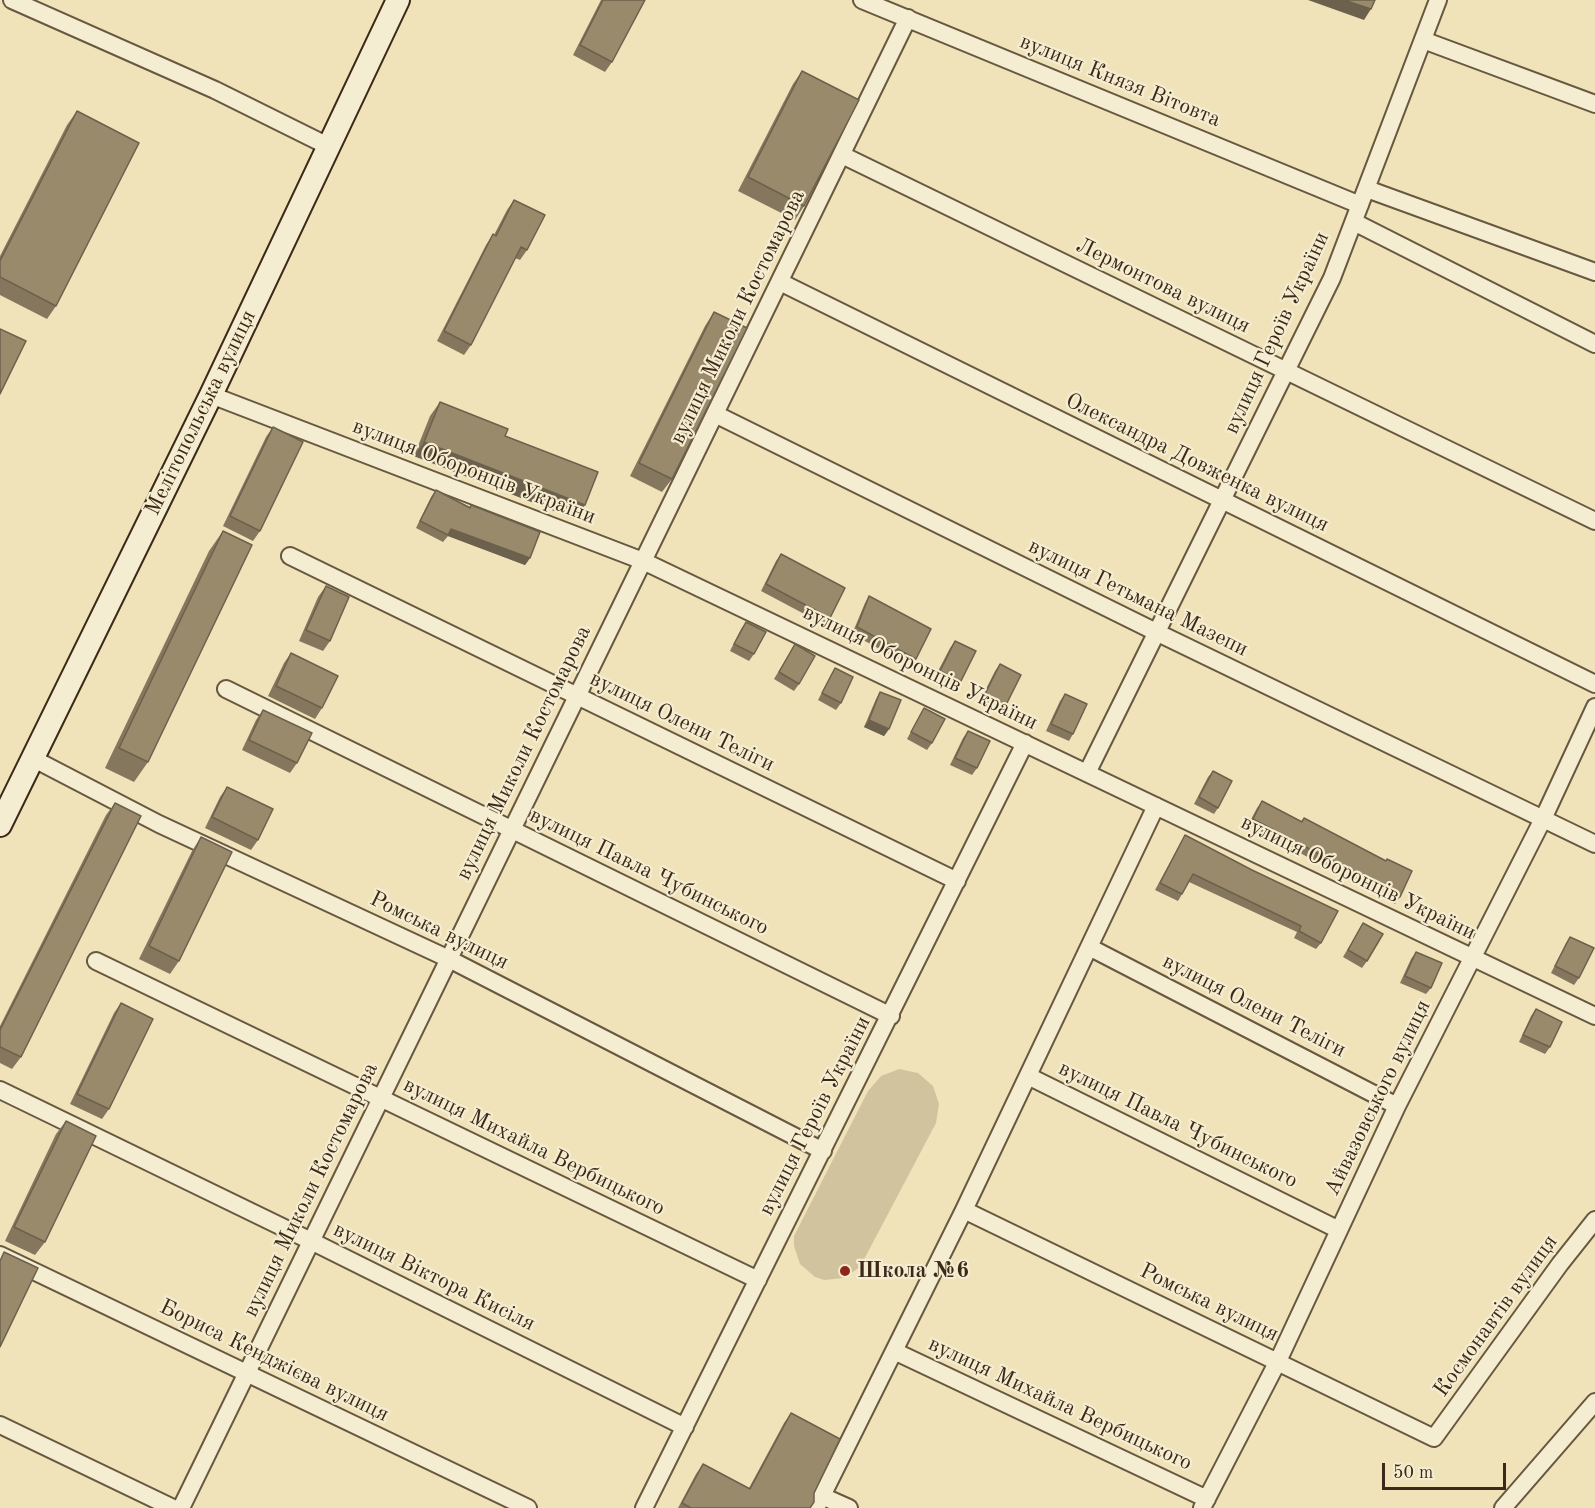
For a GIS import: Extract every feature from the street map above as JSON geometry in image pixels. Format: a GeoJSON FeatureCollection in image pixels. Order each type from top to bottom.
{"type":"FeatureCollection","features":[{"type":"Feature","properties":{"kind":"main road","name":"Мелітопольська вулиця"},"geometry":{"type":"LineString","coordinates":[[0,825],[211,395],[398,0]]}},
{"type":"Feature","properties":{"kind":"street"},"geometry":{"type":"LineString","coordinates":[[12,0],[214,90],[328,146]]}},
{"type":"Feature","properties":{"kind":"street","name":"вулиця Князя Вітовта"},"geometry":{"type":"LineString","coordinates":[[862,0],[1364,197],[1595,272]]}},
{"type":"Feature","properties":{"kind":"street","name":"вулиця Героїв України"},"geometry":{"type":"LineString","coordinates":[[1087,773],[1332,278],[1438,0]]}},
{"type":"Feature","properties":{"kind":"street","name":"вулиця Миколи Костомарова"},"geometry":{"type":"LineString","coordinates":[[181,1508],[908,18]]}},
{"type":"Feature","properties":{"kind":"street"},"geometry":{"type":"LineString","coordinates":[[1423,40],[1595,104]]}},
{"type":"Feature","properties":{"kind":"street","name":"Лермонтова вулиця"},"geometry":{"type":"LineString","coordinates":[[842,155],[1595,521]]}},
{"type":"Feature","properties":{"kind":"street"},"geometry":{"type":"LineString","coordinates":[[1354,222],[1595,344]]}},
{"type":"Feature","properties":{"kind":"street","name":"Олександра Довженка вулиця"},"geometry":{"type":"LineString","coordinates":[[780,282],[1595,684]]}},
{"type":"Feature","properties":{"kind":"street","name":"вулиця Оборонців України"},"geometry":{"type":"LineString","coordinates":[[211,395],[643,561],[1595,1016]]}},
{"type":"Feature","properties":{"kind":"street","name":"вулиця Гетьмана Мазепи"},"geometry":{"type":"LineString","coordinates":[[715,414],[1156,632],[1595,843]]}},
{"type":"Feature","properties":{"kind":"street","name":"вулиця Олени Теліги"},"geometry":{"type":"LineString","coordinates":[[290,556],[957,881]]}},
{"type":"Feature","properties":{"kind":"street","name":"вулиця Павла Чубинського"},"geometry":{"type":"LineString","coordinates":[[226,688],[891,1016]]}},
{"type":"Feature","properties":{"kind":"street","name":"Айвазовського вулиця"},"geometry":{"type":"LineString","coordinates":[[1204,1503],[1278,1361],[1397,1106],[1543,819],[1595,707]]}},
{"type":"Feature","properties":{"kind":"street","name":"вулиця Героїв України"},"geometry":{"type":"LineString","coordinates":[[644,1508],[1025,743]]}},
{"type":"Feature","properties":{"kind":"street","name":"Ромська вулиця"},"geometry":{"type":"LineString","coordinates":[[32,759],[159,824],[449,959],[823,1151]]}},
{"type":"Feature","properties":{"kind":"street"},"geometry":{"type":"LineString","coordinates":[[849,1508],[819,1502],[1029,1076],[1156,806]]}},
{"type":"Feature","properties":{"kind":"street","name":"вулиця Олени Теліги"},"geometry":{"type":"LineString","coordinates":[[1089,947],[1397,1106]]}},
{"type":"Feature","properties":{"kind":"street","name":"вулиця Михайла Вербицького"},"geometry":{"type":"LineString","coordinates":[[96,961],[758,1280]]}},
{"type":"Feature","properties":{"kind":"street","name":"вулиця Павла Чубинського"},"geometry":{"type":"LineString","coordinates":[[1029,1076],[1339,1230]]}},
{"type":"Feature","properties":{"kind":"street","name":"вулиця Віктора Кисіля"},"geometry":{"type":"LineString","coordinates":[[0,1090],[685,1427]]}},
{"type":"Feature","properties":{"kind":"street","name":"Ромська вулиця"},"geometry":{"type":"LineString","coordinates":[[964,1210],[1434,1438]]}},
{"type":"Feature","properties":{"kind":"street","name":"Космонавтів вулиця"},"geometry":{"type":"LineString","coordinates":[[1434,1438],[1560,1264],[1595,1220]]}},
{"type":"Feature","properties":{"kind":"street","name":"Бориса Кенджієва вулиця"},"geometry":{"type":"LineString","coordinates":[[0,1255],[528,1508]]}},
{"type":"Feature","properties":{"kind":"street","name":"вулиця Михайла Вербицького"},"geometry":{"type":"LineString","coordinates":[[894,1351],[1204,1503]]}},
{"type":"Feature","properties":{"kind":"street"},"geometry":{"type":"LineString","coordinates":[[1503,1508],[1595,1402]]}},
{"type":"Feature","properties":{"kind":"street"},"geometry":{"type":"LineString","coordinates":[[0,1425],[173,1508]]}},
{"type":"Feature","properties":{"kind":"shaded area"},"geometry":{"type":"Polygon","coordinates":[[[899,1069],[918,1073],[933,1086],[939,1104],[936,1123],[860,1267],[844,1278],[824,1280],[815,1277],[800,1264],[794,1246],[794,1236],[868,1091],[881,1076],[899,1069]]]}},
{"type":"Feature","properties":{"kind":"building"},"geometry":{"type":"Polygon","coordinates":[[[603,0],[645,0],[612,62],[580,45],[603,0]]]}},
{"type":"Feature","properties":{"kind":"building"},"geometry":{"type":"Polygon","coordinates":[[[1344,0],[1375,0],[1371,9],[1344,0]]]}},
{"type":"Feature","properties":{"kind":"building"},"geometry":{"type":"Polygon","coordinates":[[[802,71],[859,100],[804,206],[748,177],[802,71]]]}},
{"type":"Feature","properties":{"kind":"building"},"geometry":{"type":"Polygon","coordinates":[[[77,111],[139,143],[56,306],[0,277],[0,261],[77,111]]]}},
{"type":"Feature","properties":{"kind":"building"},"geometry":{"type":"Polygon","coordinates":[[[514,200],[545,215],[527,250],[521,247],[471,345],[444,331],[493,234],[496,236],[514,200]]]}},
{"type":"Feature","properties":{"kind":"building"},"geometry":{"type":"Polygon","coordinates":[[[714,312],[747,328],[672,479],[639,463],[714,312]]]}},
{"type":"Feature","properties":{"kind":"building"},"geometry":{"type":"Polygon","coordinates":[[[0,329],[26,341],[0,394],[0,329]]]}},
{"type":"Feature","properties":{"kind":"building"},"geometry":{"type":"Polygon","coordinates":[[[440,402],[508,429],[505,436],[598,472],[585,505],[424,442],[440,402]]]}},
{"type":"Feature","properties":{"kind":"building"},"geometry":{"type":"Polygon","coordinates":[[[273,427],[303,442],[260,531],[230,516],[273,427]]]}},
{"type":"Feature","properties":{"kind":"building"},"geometry":{"type":"Polygon","coordinates":[[[436,490],[470,508],[471,505],[540,532],[530,558],[451,529],[448,535],[420,521],[436,490]]]}},
{"type":"Feature","properties":{"kind":"building"},"geometry":{"type":"Polygon","coordinates":[[[223,531],[252,545],[148,762],[119,748],[223,531]]]}},
{"type":"Feature","properties":{"kind":"building"},"geometry":{"type":"Polygon","coordinates":[[[781,554],[845,588],[830,618],[766,584],[781,554]]]}},
{"type":"Feature","properties":{"kind":"building"},"geometry":{"type":"Polygon","coordinates":[[[326,586],[349,597],[330,641],[306,630],[326,586]]]}},
{"type":"Feature","properties":{"kind":"building"},"geometry":{"type":"Polygon","coordinates":[[[869,596],[931,629],[916,659],[857,627],[869,596]]]}},
{"type":"Feature","properties":{"kind":"building"},"geometry":{"type":"Polygon","coordinates":[[[746,622],[766,632],[754,654],[734,644],[746,622]]]}},
{"type":"Feature","properties":{"kind":"building"},"geometry":{"type":"Polygon","coordinates":[[[955,641],[976,651],[961,681],[940,671],[955,641]]]}},
{"type":"Feature","properties":{"kind":"building"},"geometry":{"type":"Polygon","coordinates":[[[795,644],[815,656],[799,684],[779,672],[795,644]]]}},
{"type":"Feature","properties":{"kind":"building"},"geometry":{"type":"Polygon","coordinates":[[[291,653],[338,676],[322,708],[276,686],[291,653]]]}},
{"type":"Feature","properties":{"kind":"building"},"geometry":{"type":"Polygon","coordinates":[[[1000,664],[1021,675],[1006,705],[985,694],[1000,664]]]}},
{"type":"Feature","properties":{"kind":"building"},"geometry":{"type":"Polygon","coordinates":[[[835,668],[853,677],[841,703],[822,693],[835,668]]]}},
{"type":"Feature","properties":{"kind":"building"},"geometry":{"type":"Polygon","coordinates":[[[880,692],[901,700],[889,729],[869,720],[880,692]]]}},
{"type":"Feature","properties":{"kind":"building"},"geometry":{"type":"Polygon","coordinates":[[[1065,694],[1087,704],[1073,734],[1051,724],[1065,694]]]}},
{"type":"Feature","properties":{"kind":"building"},"geometry":{"type":"Polygon","coordinates":[[[924,708],[945,719],[932,743],[911,732],[924,708]]]}},
{"type":"Feature","properties":{"kind":"building"},"geometry":{"type":"Polygon","coordinates":[[[263,710],[312,733],[297,763],[249,740],[263,710]]]}},
{"type":"Feature","properties":{"kind":"building"},"geometry":{"type":"Polygon","coordinates":[[[968,731],[990,741],[977,768],[955,758],[968,731]]]}},
{"type":"Feature","properties":{"kind":"building"},"geometry":{"type":"Polygon","coordinates":[[[1213,771],[1232,781],[1218,808],[1199,797],[1213,771]]]}},
{"type":"Feature","properties":{"kind":"building"},"geometry":{"type":"Polygon","coordinates":[[[227,787],[273,809],[258,840],[212,817],[227,787]]]}},
{"type":"Feature","properties":{"kind":"building"},"geometry":{"type":"Polygon","coordinates":[[[1262,801],[1302,822],[1304,818],[1386,861],[1387,859],[1412,871],[1400,897],[1253,819],[1262,801]]]}},
{"type":"Feature","properties":{"kind":"building"},"geometry":{"type":"Polygon","coordinates":[[[115,803],[141,816],[21,1057],[0,1047],[0,1030],[115,803]]]}},
{"type":"Feature","properties":{"kind":"building"},"geometry":{"type":"Polygon","coordinates":[[[1185,835],[1338,911],[1321,943],[1299,931],[1301,926],[1193,874],[1182,894],[1160,883],[1185,835]]]}},
{"type":"Feature","properties":{"kind":"building"},"geometry":{"type":"Polygon","coordinates":[[[201,837],[232,852],[179,961],[149,946],[201,837]]]}},
{"type":"Feature","properties":{"kind":"building"},"geometry":{"type":"Polygon","coordinates":[[[1363,923],[1383,934],[1367,961],[1348,950],[1363,923]]]}},
{"type":"Feature","properties":{"kind":"building"},"geometry":{"type":"Polygon","coordinates":[[[1570,937],[1594,948],[1579,978],[1555,966],[1570,937]]]}},
{"type":"Feature","properties":{"kind":"building"},"geometry":{"type":"Polygon","coordinates":[[[1416,952],[1442,963],[1431,988],[1405,976],[1416,952]]]}},
{"type":"Feature","properties":{"kind":"building"},"geometry":{"type":"Polygon","coordinates":[[[121,1003],[153,1019],[109,1109],[77,1094],[121,1003]]]}},
{"type":"Feature","properties":{"kind":"building"},"geometry":{"type":"Polygon","coordinates":[[[1536,1009],[1562,1022],[1550,1047],[1523,1035],[1536,1009]]]}},
{"type":"Feature","properties":{"kind":"building"},"geometry":{"type":"Polygon","coordinates":[[[66,1121],[96,1136],[45,1242],[14,1227],[66,1121]]]}},
{"type":"Feature","properties":{"kind":"building"},"geometry":{"type":"Polygon","coordinates":[[[4,1252],[38,1268],[0,1347],[0,1261],[4,1252]]]}},
{"type":"Feature","properties":{"kind":"building"},"geometry":{"type":"Polygon","coordinates":[[[791,1413],[840,1439],[814,1493],[814,1502],[810,1508],[691,1508],[682,1503],[703,1464],[750,1489],[791,1413]]]}},
{"type":"Feature","properties":{"kind":"place","name":"Школа №6"},"geometry":{"type":"Point","coordinates":[845,1271]}}]}
